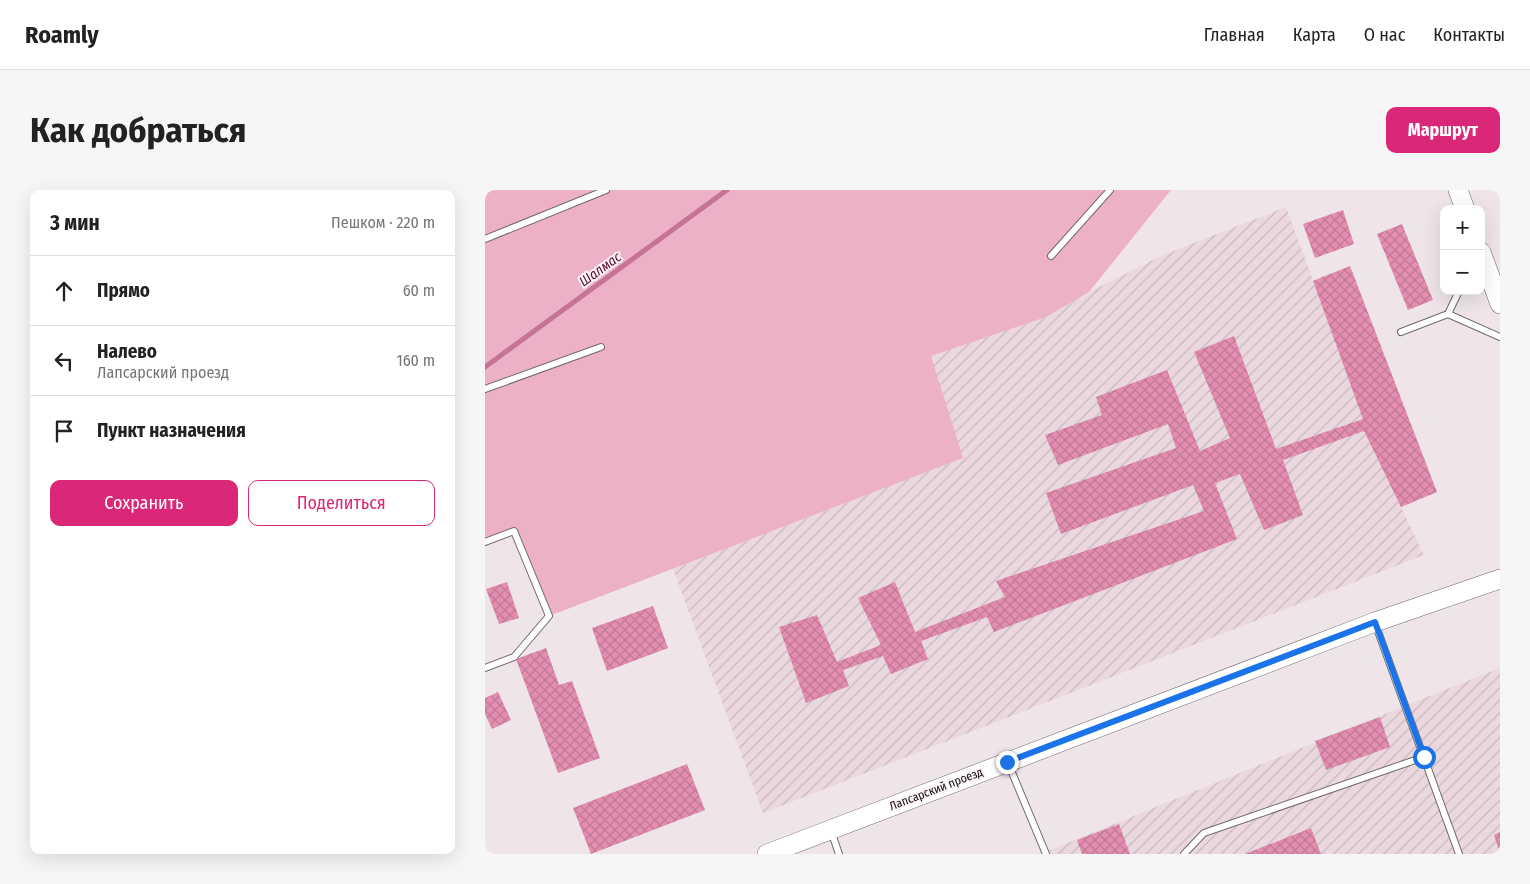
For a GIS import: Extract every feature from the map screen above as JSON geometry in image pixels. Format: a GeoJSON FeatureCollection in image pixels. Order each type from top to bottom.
{"type":"FeatureCollection","features":[{"type":"Feature","properties":{"kind":"street"},"geometry":{"type":"LineString","coordinates":[[1459,190],[1464,205]]}},
{"type":"Feature","properties":{"kind":"street"},"geometry":{"type":"LineString","coordinates":[[1485,263],[1500,304]]}},
{"type":"Feature","properties":{"kind":"street","name":"Лапсарский проезд"},"geometry":{"type":"LineString","coordinates":[[767,854],[1375,622],[1500,579]]}},
{"type":"Feature","properties":{"kind":"lane"},"geometry":{"type":"LineString","coordinates":[[485,239],[606,190]]}},
{"type":"Feature","properties":{"kind":"lane"},"geometry":{"type":"LineString","coordinates":[[1051,256],[1110,190]]}},
{"type":"Feature","properties":{"kind":"lane"},"geometry":{"type":"LineString","coordinates":[[1449,314],[1457,295]]}},
{"type":"Feature","properties":{"kind":"lane"},"geometry":{"type":"LineString","coordinates":[[1401,332],[1449,314],[1500,337]]}},
{"type":"Feature","properties":{"kind":"lane"},"geometry":{"type":"LineString","coordinates":[[485,389],[601,347]]}},
{"type":"Feature","properties":{"kind":"lane"},"geometry":{"type":"LineString","coordinates":[[485,542],[514,531],[549,616],[514,657],[485,668]]}},
{"type":"Feature","properties":{"kind":"lane"},"geometry":{"type":"LineString","coordinates":[[1375,622],[1459,854]]}},
{"type":"Feature","properties":{"kind":"lane"},"geometry":{"type":"LineString","coordinates":[[1184,854],[1203,833],[1424,757]]}},
{"type":"Feature","properties":{"kind":"lane"},"geometry":{"type":"LineString","coordinates":[[1007,762],[1046,854]]}},
{"type":"Feature","properties":{"kind":"lane"},"geometry":{"type":"LineString","coordinates":[[831,830],[839,854]]}},
{"type":"Feature","properties":{"kind":"shaded area"},"geometry":{"type":"Polygon","coordinates":[[[485,190],[1171,190],[1089,292],[1046,317],[931,356],[963,458],[549,616],[514,531],[485,542],[485,190]]]}},
{"type":"Feature","properties":{"kind":"shaded area"},"geometry":{"type":"Polygon","coordinates":[[[1286,207],[1313,280],[1350,266],[1437,492],[1401,507],[1424,555],[763,813],[673,569],[962,458],[931,356],[1046,317],[1089,292],[1163,255],[1286,207]]]}},
{"type":"Feature","properties":{"kind":"shaded area"},"geometry":{"type":"Polygon","coordinates":[[[1500,668],[1500,854],[1040,854],[1427,697],[1500,668]]]}},
{"type":"Feature","properties":{"kind":"building"},"geometry":{"type":"Polygon","coordinates":[[[1343,210],[1354,244],[1315,258],[1303,224],[1343,210]]]}},
{"type":"Feature","properties":{"kind":"building"},"geometry":{"type":"Polygon","coordinates":[[[1402,224],[1433,300],[1408,310],[1377,234],[1402,224]]]}},
{"type":"Feature","properties":{"kind":"building"},"geometry":{"type":"Polygon","coordinates":[[[1350,266],[1437,492],[1401,507],[1364,431],[1283,460],[1303,515],[1264,530],[1240,474],[1215,483],[1237,539],[994,632],[987,617],[921,641],[928,659],[891,674],[883,656],[843,670],[849,686],[806,703],[779,627],[817,615],[837,662],[881,645],[858,598],[895,582],[915,632],[1005,597],[996,581],[1204,511],[1193,485],[1061,534],[1046,493],[1176,448],[1168,424],[1058,465],[1045,435],[1102,415],[1096,397],[1167,370],[1200,451],[1230,438],[1194,352],[1234,336],[1276,449],[1363,419],[1313,281],[1350,266]]]}},
{"type":"Feature","properties":{"kind":"building"},"geometry":{"type":"Polygon","coordinates":[[[507,582],[519,618],[499,624],[486,589],[507,582]]]}},
{"type":"Feature","properties":{"kind":"building"},"geometry":{"type":"Polygon","coordinates":[[[653,606],[668,648],[607,671],[592,628],[653,606]]]}},
{"type":"Feature","properties":{"kind":"building"},"geometry":{"type":"Polygon","coordinates":[[[546,648],[559,685],[572,681],[600,758],[558,773],[516,659],[546,648]]]}},
{"type":"Feature","properties":{"kind":"building"},"geometry":{"type":"Polygon","coordinates":[[[498,692],[511,720],[492,729],[485,714],[485,698],[498,692]]]}},
{"type":"Feature","properties":{"kind":"building"},"geometry":{"type":"Polygon","coordinates":[[[1380,717],[1390,747],[1326,770],[1315,741],[1380,717]]]}},
{"type":"Feature","properties":{"kind":"building"},"geometry":{"type":"Polygon","coordinates":[[[687,764],[705,810],[591,854],[573,808],[687,764]]]}},
{"type":"Feature","properties":{"kind":"building"},"geometry":{"type":"Polygon","coordinates":[[[1119,824],[1130,854],[1082,854],[1077,840],[1119,824]]]}},
{"type":"Feature","properties":{"kind":"building"},"geometry":{"type":"Polygon","coordinates":[[[1311,828],[1321,854],[1245,854],[1311,828]]]}},
{"type":"Feature","properties":{"kind":"building"},"geometry":{"type":"Polygon","coordinates":[[[1500,832],[1500,853],[1494,835],[1500,832]]]}},
{"type":"Feature","properties":{"kind":"waterway","name":"Шалмас"},"geometry":{"type":"LineString","coordinates":[[485,367],[727,190]]}},
{"type":"Feature","properties":{"kind":"route"},"geometry":{"type":"LineString","coordinates":[[1007,762],[1375,622],[1424,757]]}}]}
